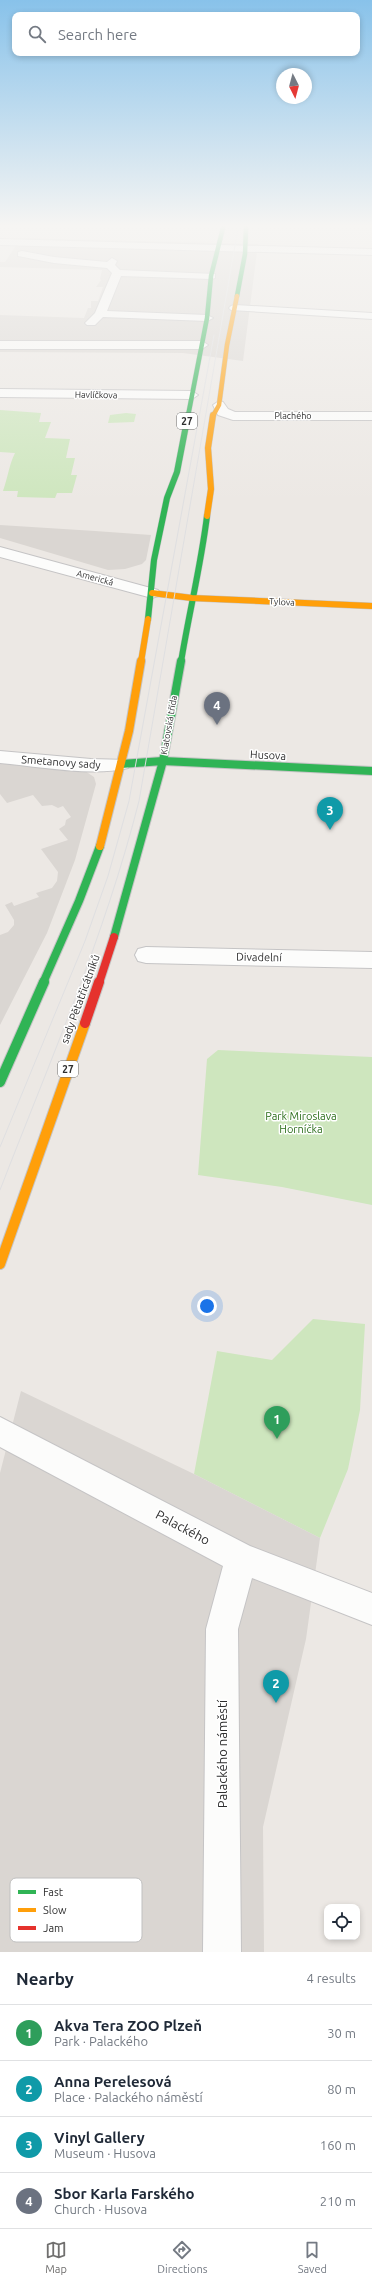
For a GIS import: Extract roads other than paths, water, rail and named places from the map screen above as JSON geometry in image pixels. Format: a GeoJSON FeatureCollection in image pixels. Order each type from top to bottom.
{"type":"FeatureCollection","features":[{"type":"Feature","properties":{"kind":"main road","name":"27"},"geometry":{"type":"LineString","coordinates":[[0,1082],[79,901],[104,835],[122,764],[152,593],[154,560],[167,498],[177,472],[207,319]]}},
{"type":"Feature","properties":{"kind":"main road","name":"Klatovská třída"},"geometry":{"type":"LineString","coordinates":[[122,764],[163,761],[192,598],[201,562],[210,497],[208,448],[213,415],[219,405],[227,345],[233,319]]}},
{"type":"Feature","properties":{"kind":"main road","name":"Americká"},"geometry":{"type":"LineString","coordinates":[[152,593],[192,598]]}},
{"type":"Feature","properties":{"kind":"main road","name":"Tylova"},"geometry":{"type":"LineString","coordinates":[[192,598],[372,606]]}},
{"type":"Feature","properties":{"kind":"main road","name":"Husova"},"geometry":{"type":"LineString","coordinates":[[163,761],[372,771]]}},
{"type":"Feature","properties":{"kind":"main road","name":"sady Pětatřicátníků"},"geometry":{"type":"LineString","coordinates":[[0,1264],[110,952],[163,761]]}},
{"type":"Feature","properties":{"kind":"street"},"geometry":{"type":"LineString","coordinates":[[91,323],[95,319]]}},
{"type":"Feature","properties":{"kind":"street"},"geometry":{"type":"LineString","coordinates":[[0,345],[202,345]]}},
{"type":"Feature","properties":{"kind":"street","name":"Havlíčkova"},"geometry":{"type":"LineString","coordinates":[[0,394],[192,395]]}},
{"type":"Feature","properties":{"kind":"street","name":"Plachého"},"geometry":{"type":"LineString","coordinates":[[219,405],[223,412],[232,416],[372,416]]}},
{"type":"Feature","properties":{"kind":"street","name":"Americká"},"geometry":{"type":"LineString","coordinates":[[0,552],[152,593]]}},
{"type":"Feature","properties":{"kind":"street","name":"Smetanovy sady"},"geometry":{"type":"LineString","coordinates":[[0,757],[91,765],[122,764]]}},
{"type":"Feature","properties":{"kind":"street","name":"Divadelní"},"geometry":{"type":"LineString","coordinates":[[146,954],[372,960]]}},
{"type":"Feature","properties":{"kind":"street","name":"Palackého"},"geometry":{"type":"LineString","coordinates":[[0,1431],[241,1558],[372,1609]]}},
{"type":"Feature","properties":{"kind":"street","name":"Palackého náměstí"},"geometry":{"type":"LineString","coordinates":[[222,1952],[222,1629],[241,1558]]}},
{"type":"Feature","properties":{"kind":"tram line"},"geometry":{"type":"LineString","coordinates":[[0,1190],[76,997],[110,900],[139,801],[222,319]]}},
{"type":"Feature","properties":{"kind":"tram line"},"geometry":{"type":"LineString","coordinates":[[0,1147],[85,941],[108,876],[129,801],[214,335]]}},
{"type":"Feature","properties":{"kind":"place","name":"Sbor Karla Farského"},"geometry":{"type":"Point","coordinates":[217,725]}},
{"type":"Feature","properties":{"kind":"place","name":"Vinyl Gallery"},"geometry":{"type":"Point","coordinates":[330,830]}},
{"type":"Feature","properties":{"kind":"place","name":"Akva Tera ZOO Plzeň"},"geometry":{"type":"Point","coordinates":[277,1439]}},
{"type":"Feature","properties":{"kind":"place","name":"Anna Perelesová"},"geometry":{"type":"Point","coordinates":[276,1703]}},
{"type":"Feature","properties":{"kind":"park label","name":"Park Miroslava Horníčka"},"geometry":{"type":"Point","coordinates":[301,1122]}}]}
